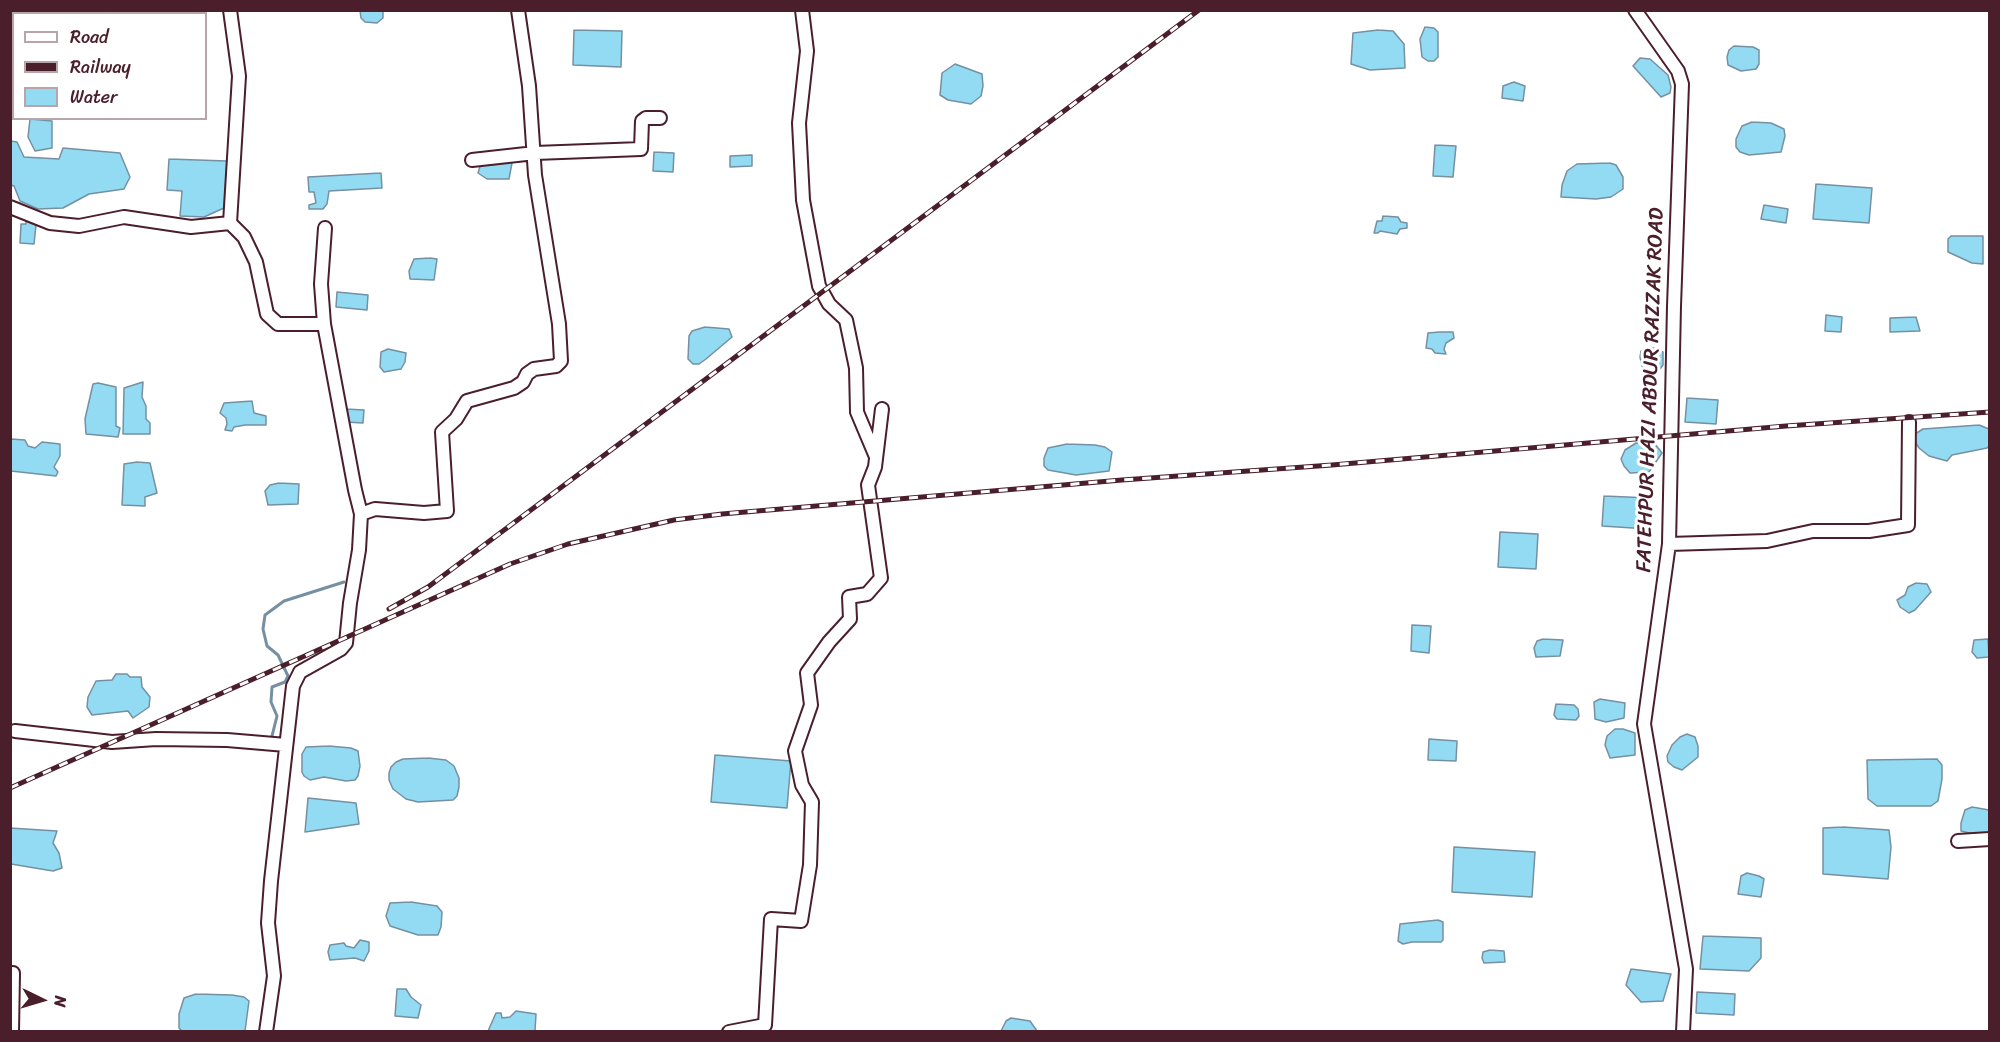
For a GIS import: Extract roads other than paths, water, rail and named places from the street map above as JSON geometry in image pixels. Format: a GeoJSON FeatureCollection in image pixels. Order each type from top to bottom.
{"type":"FeatureCollection","features":[{"type":"Feature","properties":{"kind":"street"},"geometry":{"type":"LineString","coordinates":[[230,10],[239,76],[230,223],[244,237],[256,262],[267,314],[278,324],[324,324]]}},
{"type":"Feature","properties":{"kind":"street"},"geometry":{"type":"LineString","coordinates":[[361,514],[375,509],[424,513],[447,511],[442,432],[456,419],[467,401],[514,388],[523,382],[527,374],[534,369],[556,366],[561,361],[559,324],[535,175],[529,87],[518,10]]}},
{"type":"Feature","properties":{"kind":"street"},"geometry":{"type":"LineString","coordinates":[[802,10],[807,51],[799,123],[803,200],[819,286],[830,304],[846,320],[856,368],[857,412],[876,458]]}},
{"type":"Feature","properties":{"kind":"street","name":"FATEHPUR HAZI ABDUR RAZZAK ROAD"},"geometry":{"type":"LineString","coordinates":[[1635,10],[1678,71],[1682,84],[1674,306],[1670,544],[1644,724],[1686,969],[1683,1032]]}},
{"type":"Feature","properties":{"kind":"street"},"geometry":{"type":"LineString","coordinates":[[472,160],[535,153],[641,149],[642,121],[646,118],[660,118]]}},
{"type":"Feature","properties":{"kind":"street"},"geometry":{"type":"LineString","coordinates":[[10,207],[50,223],[79,226],[124,217],[191,227],[230,223]]}},
{"type":"Feature","properties":{"kind":"street"},"geometry":{"type":"LineString","coordinates":[[267,1032],[274,976],[268,923],[270,891],[293,686],[300,672],[346,643],[359,550],[361,514],[324,324],[321,284],[325,228]]}},
{"type":"Feature","properties":{"kind":"street"},"geometry":{"type":"LineString","coordinates":[[729,1032],[765,1025],[771,919],[801,921],[810,865],[812,802],[802,785],[795,751],[811,705],[807,673],[829,642],[850,619],[849,597],[867,594],[881,578],[868,485],[876,458],[882,409]]}},
{"type":"Feature","properties":{"kind":"street"},"geometry":{"type":"LineString","coordinates":[[1670,544],[1767,541],[1813,531],[1869,531],[1908,525],[1910,422]]}},
{"type":"Feature","properties":{"kind":"street"},"geometry":{"type":"LineString","coordinates":[[15,731],[112,742],[156,739],[227,740],[286,745]]}},
{"type":"Feature","properties":{"kind":"street"},"geometry":{"type":"LineString","coordinates":[[1959,841],[1989,839]]}},
{"type":"Feature","properties":{"kind":"street"},"geometry":{"type":"LineString","coordinates":[[10,973],[13,973],[12,1032]]}},
{"type":"Feature","properties":{"kind":"water"},"geometry":{"type":"Polygon","coordinates":[[[360,11],[383,11],[383,18],[377,23],[365,22],[361,18],[360,11]]]}},
{"type":"Feature","properties":{"kind":"water"},"geometry":{"type":"Polygon","coordinates":[[[1425,27],[1434,28],[1438,32],[1438,57],[1434,61],[1428,61],[1422,57],[1420,39],[1425,27]]]}},
{"type":"Feature","properties":{"kind":"water"},"geometry":{"type":"Polygon","coordinates":[[[574,30],[622,31],[621,67],[573,65],[574,30]]]}},
{"type":"Feature","properties":{"kind":"water"},"geometry":{"type":"Polygon","coordinates":[[[1393,31],[1404,44],[1405,68],[1370,70],[1351,64],[1353,33],[1393,31]]]}},
{"type":"Feature","properties":{"kind":"water"},"geometry":{"type":"Polygon","coordinates":[[[1734,46],[1753,47],[1759,50],[1759,64],[1756,69],[1741,71],[1728,65],[1729,50],[1734,46]]]}},
{"type":"Feature","properties":{"kind":"water"},"geometry":{"type":"Polygon","coordinates":[[[1640,58],[1650,59],[1668,75],[1670,93],[1661,97],[1633,66],[1640,58]]]}},
{"type":"Feature","properties":{"kind":"water"},"geometry":{"type":"Polygon","coordinates":[[[955,64],[982,74],[981,96],[971,104],[948,100],[940,95],[942,73],[955,64]]]}},
{"type":"Feature","properties":{"kind":"water"},"geometry":{"type":"Polygon","coordinates":[[[1514,82],[1525,86],[1523,101],[1502,98],[1503,86],[1514,82]]]}},
{"type":"Feature","properties":{"kind":"water"},"geometry":{"type":"Polygon","coordinates":[[[30,120],[52,121],[52,148],[35,151],[28,137],[30,120]]]}},
{"type":"Feature","properties":{"kind":"water"},"geometry":{"type":"Polygon","coordinates":[[[1752,122],[1771,123],[1784,129],[1785,136],[1781,152],[1749,155],[1740,152],[1736,147],[1736,139],[1742,126],[1752,122]]]}},
{"type":"Feature","properties":{"kind":"water"},"geometry":{"type":"Polygon","coordinates":[[[11,141],[17,142],[24,157],[59,159],[63,148],[120,153],[130,177],[124,189],[89,194],[63,208],[38,209],[20,201],[14,186],[11,185],[11,141]]]}},
{"type":"Feature","properties":{"kind":"water"},"geometry":{"type":"Polygon","coordinates":[[[1435,145],[1456,146],[1453,177],[1433,176],[1435,145]]]}},
{"type":"Feature","properties":{"kind":"water"},"geometry":{"type":"Polygon","coordinates":[[[654,152],[674,153],[673,172],[653,171],[654,152]]]}},
{"type":"Feature","properties":{"kind":"water"},"geometry":{"type":"Polygon","coordinates":[[[752,155],[752,166],[730,167],[730,156],[752,155]]]}},
{"type":"Feature","properties":{"kind":"water"},"geometry":{"type":"Polygon","coordinates":[[[169,159],[227,161],[224,208],[204,217],[180,216],[182,191],[167,190],[169,159]]]}},
{"type":"Feature","properties":{"kind":"water"},"geometry":{"type":"Polygon","coordinates":[[[507,160],[512,163],[509,179],[487,179],[478,173],[481,163],[507,160]]]}},
{"type":"Feature","properties":{"kind":"water"},"geometry":{"type":"Polygon","coordinates":[[[1610,163],[1616,165],[1623,177],[1623,189],[1611,197],[1596,199],[1561,197],[1567,171],[1577,164],[1610,163]]]}},
{"type":"Feature","properties":{"kind":"water"},"geometry":{"type":"Polygon","coordinates":[[[381,173],[382,188],[329,191],[327,204],[323,209],[309,209],[309,205],[316,203],[314,192],[309,192],[308,177],[381,173]]]}},
{"type":"Feature","properties":{"kind":"water"},"geometry":{"type":"Polygon","coordinates":[[[1816,184],[1872,188],[1869,223],[1813,219],[1816,184]]]}},
{"type":"Feature","properties":{"kind":"water"},"geometry":{"type":"Polygon","coordinates":[[[1764,205],[1788,209],[1786,223],[1761,219],[1764,205]]]}},
{"type":"Feature","properties":{"kind":"water"},"geometry":{"type":"Polygon","coordinates":[[[1383,216],[1398,217],[1401,222],[1407,223],[1407,228],[1400,229],[1397,234],[1380,231],[1374,233],[1377,221],[1382,221],[1383,216]]]}},
{"type":"Feature","properties":{"kind":"water"},"geometry":{"type":"Polygon","coordinates":[[[26,220],[36,225],[34,244],[20,243],[21,224],[26,224],[26,220]]]}},
{"type":"Feature","properties":{"kind":"water"},"geometry":{"type":"Polygon","coordinates":[[[1951,236],[1983,236],[1983,264],[1972,263],[1948,252],[1948,239],[1951,236]]]}},
{"type":"Feature","properties":{"kind":"water"},"geometry":{"type":"Polygon","coordinates":[[[414,259],[437,259],[434,280],[410,279],[409,271],[414,259]]]}},
{"type":"Feature","properties":{"kind":"water"},"geometry":{"type":"Polygon","coordinates":[[[337,292],[368,295],[367,310],[336,307],[337,292]]]}},
{"type":"Feature","properties":{"kind":"water"},"geometry":{"type":"Polygon","coordinates":[[[1826,315],[1842,317],[1841,332],[1825,331],[1826,315]]]}},
{"type":"Feature","properties":{"kind":"water"},"geometry":{"type":"Polygon","coordinates":[[[1916,317],[1920,331],[1890,332],[1890,318],[1916,317]]]}},
{"type":"Feature","properties":{"kind":"water"},"geometry":{"type":"Polygon","coordinates":[[[705,327],[729,329],[732,337],[699,364],[693,364],[688,359],[689,336],[692,331],[705,327]]]}},
{"type":"Feature","properties":{"kind":"water"},"geometry":{"type":"Polygon","coordinates":[[[1453,332],[1454,338],[1446,343],[1444,349],[1446,354],[1435,353],[1432,349],[1426,348],[1428,333],[1453,332]]]}},
{"type":"Feature","properties":{"kind":"water"},"geometry":{"type":"Polygon","coordinates":[[[1653,348],[1663,352],[1663,365],[1660,369],[1646,370],[1642,366],[1641,351],[1653,348]]]}},
{"type":"Feature","properties":{"kind":"water"},"geometry":{"type":"Polygon","coordinates":[[[388,349],[406,353],[401,369],[384,372],[380,367],[381,352],[388,349]]]}},
{"type":"Feature","properties":{"kind":"water"},"geometry":{"type":"Polygon","coordinates":[[[143,382],[142,397],[146,406],[146,419],[150,423],[150,434],[123,434],[124,388],[143,382]]]}},
{"type":"Feature","properties":{"kind":"water"},"geometry":{"type":"Polygon","coordinates":[[[93,384],[116,387],[116,426],[120,428],[118,437],[86,434],[85,419],[93,384]]]}},
{"type":"Feature","properties":{"kind":"water"},"geometry":{"type":"Polygon","coordinates":[[[1687,398],[1718,400],[1716,424],[1685,422],[1687,398]]]}},
{"type":"Feature","properties":{"kind":"water"},"geometry":{"type":"Polygon","coordinates":[[[252,401],[254,413],[266,416],[266,425],[245,425],[234,427],[232,431],[225,430],[226,418],[220,413],[224,403],[252,401]]]}},
{"type":"Feature","properties":{"kind":"water"},"geometry":{"type":"Polygon","coordinates":[[[346,409],[364,410],[363,423],[345,422],[346,409]]]}},
{"type":"Feature","properties":{"kind":"water"},"geometry":{"type":"Polygon","coordinates":[[[1979,425],[1989,429],[1989,446],[1952,455],[1947,461],[1929,456],[1919,448],[1914,440],[1915,434],[1923,429],[1979,425]]]}},
{"type":"Feature","properties":{"kind":"water"},"geometry":{"type":"Polygon","coordinates":[[[11,439],[25,440],[28,446],[35,448],[42,442],[60,444],[60,456],[54,467],[58,472],[56,476],[11,471],[11,439]]]}},
{"type":"Feature","properties":{"kind":"water"},"geometry":{"type":"Polygon","coordinates":[[[1636,443],[1655,444],[1662,453],[1649,472],[1630,473],[1624,466],[1621,459],[1625,450],[1636,443]]]}},
{"type":"Feature","properties":{"kind":"water"},"geometry":{"type":"Polygon","coordinates":[[[1067,444],[1105,447],[1112,452],[1109,471],[1076,475],[1048,470],[1044,466],[1044,458],[1048,448],[1067,444]]]}},
{"type":"Feature","properties":{"kind":"water"},"geometry":{"type":"Polygon","coordinates":[[[150,463],[157,493],[145,497],[145,506],[122,505],[124,464],[150,463]]]}},
{"type":"Feature","properties":{"kind":"water"},"geometry":{"type":"Polygon","coordinates":[[[299,484],[298,504],[268,505],[265,491],[270,485],[299,484]]]}},
{"type":"Feature","properties":{"kind":"water"},"geometry":{"type":"Polygon","coordinates":[[[1604,496],[1650,498],[1648,529],[1602,526],[1604,496]]]}},
{"type":"Feature","properties":{"kind":"water"},"geometry":{"type":"Polygon","coordinates":[[[1500,532],[1538,534],[1536,569],[1498,567],[1500,532]]]}},
{"type":"Feature","properties":{"kind":"water"},"geometry":{"type":"Polygon","coordinates":[[[1916,583],[1927,584],[1931,592],[1915,610],[1909,613],[1900,607],[1897,600],[1905,595],[1908,587],[1916,583]]]}},
{"type":"Feature","properties":{"kind":"water"},"geometry":{"type":"Polygon","coordinates":[[[1412,625],[1431,626],[1429,653],[1411,651],[1412,625]]]}},
{"type":"Feature","properties":{"kind":"water"},"geometry":{"type":"Polygon","coordinates":[[[1988,639],[1989,657],[1977,658],[1972,652],[1974,640],[1988,639]]]}},
{"type":"Feature","properties":{"kind":"water"},"geometry":{"type":"Polygon","coordinates":[[[1563,640],[1560,656],[1536,657],[1534,648],[1537,641],[1563,640]]]}},
{"type":"Feature","properties":{"kind":"water"},"geometry":{"type":"Polygon","coordinates":[[[116,674],[141,677],[142,687],[150,697],[149,707],[133,718],[128,711],[92,715],[87,707],[88,697],[96,681],[112,680],[116,674]]]}},
{"type":"Feature","properties":{"kind":"water"},"geometry":{"type":"Polygon","coordinates":[[[1600,699],[1625,703],[1624,718],[1606,722],[1595,719],[1594,702],[1600,699]]]}},
{"type":"Feature","properties":{"kind":"water"},"geometry":{"type":"Polygon","coordinates":[[[1556,704],[1574,705],[1578,709],[1579,716],[1576,720],[1557,719],[1554,715],[1556,704]]]}},
{"type":"Feature","properties":{"kind":"water"},"geometry":{"type":"Polygon","coordinates":[[[1615,729],[1635,733],[1635,755],[1610,758],[1605,745],[1607,736],[1615,729]]]}},
{"type":"Feature","properties":{"kind":"water"},"geometry":{"type":"Polygon","coordinates":[[[1687,734],[1695,737],[1698,757],[1682,770],[1668,762],[1667,756],[1672,745],[1687,734]]]}},
{"type":"Feature","properties":{"kind":"water"},"geometry":{"type":"Polygon","coordinates":[[[1429,739],[1457,741],[1456,761],[1428,760],[1429,739]]]}},
{"type":"Feature","properties":{"kind":"water"},"geometry":{"type":"Polygon","coordinates":[[[329,746],[358,751],[360,766],[355,780],[346,781],[324,777],[310,780],[304,776],[302,754],[306,747],[329,746]]]}},
{"type":"Feature","properties":{"kind":"water"},"geometry":{"type":"Polygon","coordinates":[[[715,755],[791,761],[787,808],[711,802],[715,755]]]}},
{"type":"Feature","properties":{"kind":"water"},"geometry":{"type":"Polygon","coordinates":[[[403,759],[446,760],[454,766],[459,778],[459,787],[457,796],[453,800],[418,802],[406,799],[393,789],[389,773],[396,762],[403,759]]]}},
{"type":"Feature","properties":{"kind":"water"},"geometry":{"type":"Polygon","coordinates":[[[1937,759],[1942,765],[1942,779],[1938,801],[1931,806],[1877,806],[1868,799],[1867,760],[1937,759]]]}},
{"type":"Feature","properties":{"kind":"water"},"geometry":{"type":"Polygon","coordinates":[[[308,798],[356,803],[359,824],[305,832],[308,798]]]}},
{"type":"Feature","properties":{"kind":"water"},"geometry":{"type":"Polygon","coordinates":[[[1972,807],[1989,810],[1990,834],[1982,836],[1961,831],[1965,810],[1972,807]]]}},
{"type":"Feature","properties":{"kind":"water"},"geometry":{"type":"Polygon","coordinates":[[[10,828],[57,831],[53,843],[59,853],[62,868],[53,871],[11,864],[10,828]]]}},
{"type":"Feature","properties":{"kind":"water"},"geometry":{"type":"Polygon","coordinates":[[[1823,828],[1889,830],[1891,847],[1888,879],[1823,874],[1823,828]]]}},
{"type":"Feature","properties":{"kind":"water"},"geometry":{"type":"Polygon","coordinates":[[[1454,847],[1535,852],[1532,897],[1452,892],[1454,847]]]}},
{"type":"Feature","properties":{"kind":"water"},"geometry":{"type":"Polygon","coordinates":[[[1747,873],[1764,879],[1761,897],[1738,894],[1741,876],[1747,873]]]}},
{"type":"Feature","properties":{"kind":"water"},"geometry":{"type":"Polygon","coordinates":[[[411,902],[437,906],[442,912],[438,935],[418,935],[390,926],[386,916],[390,903],[411,902]]]}},
{"type":"Feature","properties":{"kind":"water"},"geometry":{"type":"Polygon","coordinates":[[[1438,920],[1443,922],[1441,942],[1403,944],[1398,941],[1400,924],[1438,920]]]}},
{"type":"Feature","properties":{"kind":"water"},"geometry":{"type":"Polygon","coordinates":[[[1703,936],[1761,938],[1761,958],[1749,971],[1700,969],[1703,936]]]}},
{"type":"Feature","properties":{"kind":"water"},"geometry":{"type":"Polygon","coordinates":[[[360,940],[369,942],[369,951],[364,961],[355,958],[330,960],[328,952],[330,945],[344,943],[354,948],[360,940]]]}},
{"type":"Feature","properties":{"kind":"water"},"geometry":{"type":"Polygon","coordinates":[[[1504,951],[1505,962],[1484,963],[1483,952],[1504,951]]]}},
{"type":"Feature","properties":{"kind":"water"},"geometry":{"type":"Polygon","coordinates":[[[1631,969],[1671,974],[1663,1001],[1641,1002],[1626,985],[1631,969]]]}},
{"type":"Feature","properties":{"kind":"water"},"geometry":{"type":"Polygon","coordinates":[[[397,989],[406,989],[411,997],[421,1005],[418,1018],[395,1016],[397,989]]]}},
{"type":"Feature","properties":{"kind":"water"},"geometry":{"type":"Polygon","coordinates":[[[1697,992],[1735,994],[1734,1015],[1696,1013],[1697,992]]]}},
{"type":"Feature","properties":{"kind":"water"},"geometry":{"type":"Polygon","coordinates":[[[196,994],[244,997],[249,1001],[245,1031],[182,1031],[179,1028],[179,1014],[184,998],[196,994]]]}},
{"type":"Feature","properties":{"kind":"water"},"geometry":{"type":"Polygon","coordinates":[[[516,1011],[536,1014],[535,1031],[488,1031],[496,1013],[501,1013],[502,1018],[510,1017],[516,1011]]]}},
{"type":"Feature","properties":{"kind":"water"},"geometry":{"type":"Polygon","coordinates":[[[1011,1018],[1030,1021],[1037,1031],[1001,1031],[1006,1021],[1011,1018]]]}},
{"type":"Feature","properties":{"kind":"waterway"},"geometry":{"type":"LineString","coordinates":[[271,740],[277,716],[271,702],[272,687],[285,682],[288,676],[278,655],[267,646],[263,629],[265,615],[284,601],[344,582]]}},
{"type":"Feature","properties":{"kind":"railway"},"geometry":{"type":"LineString","coordinates":[[389,609],[428,587],[1199,10]]}},
{"type":"Feature","properties":{"kind":"railway"},"geometry":{"type":"LineString","coordinates":[[10,788],[510,564],[568,544],[674,520],[1122,480],[1332,465],[1786,426],[1990,412]]}}]}
